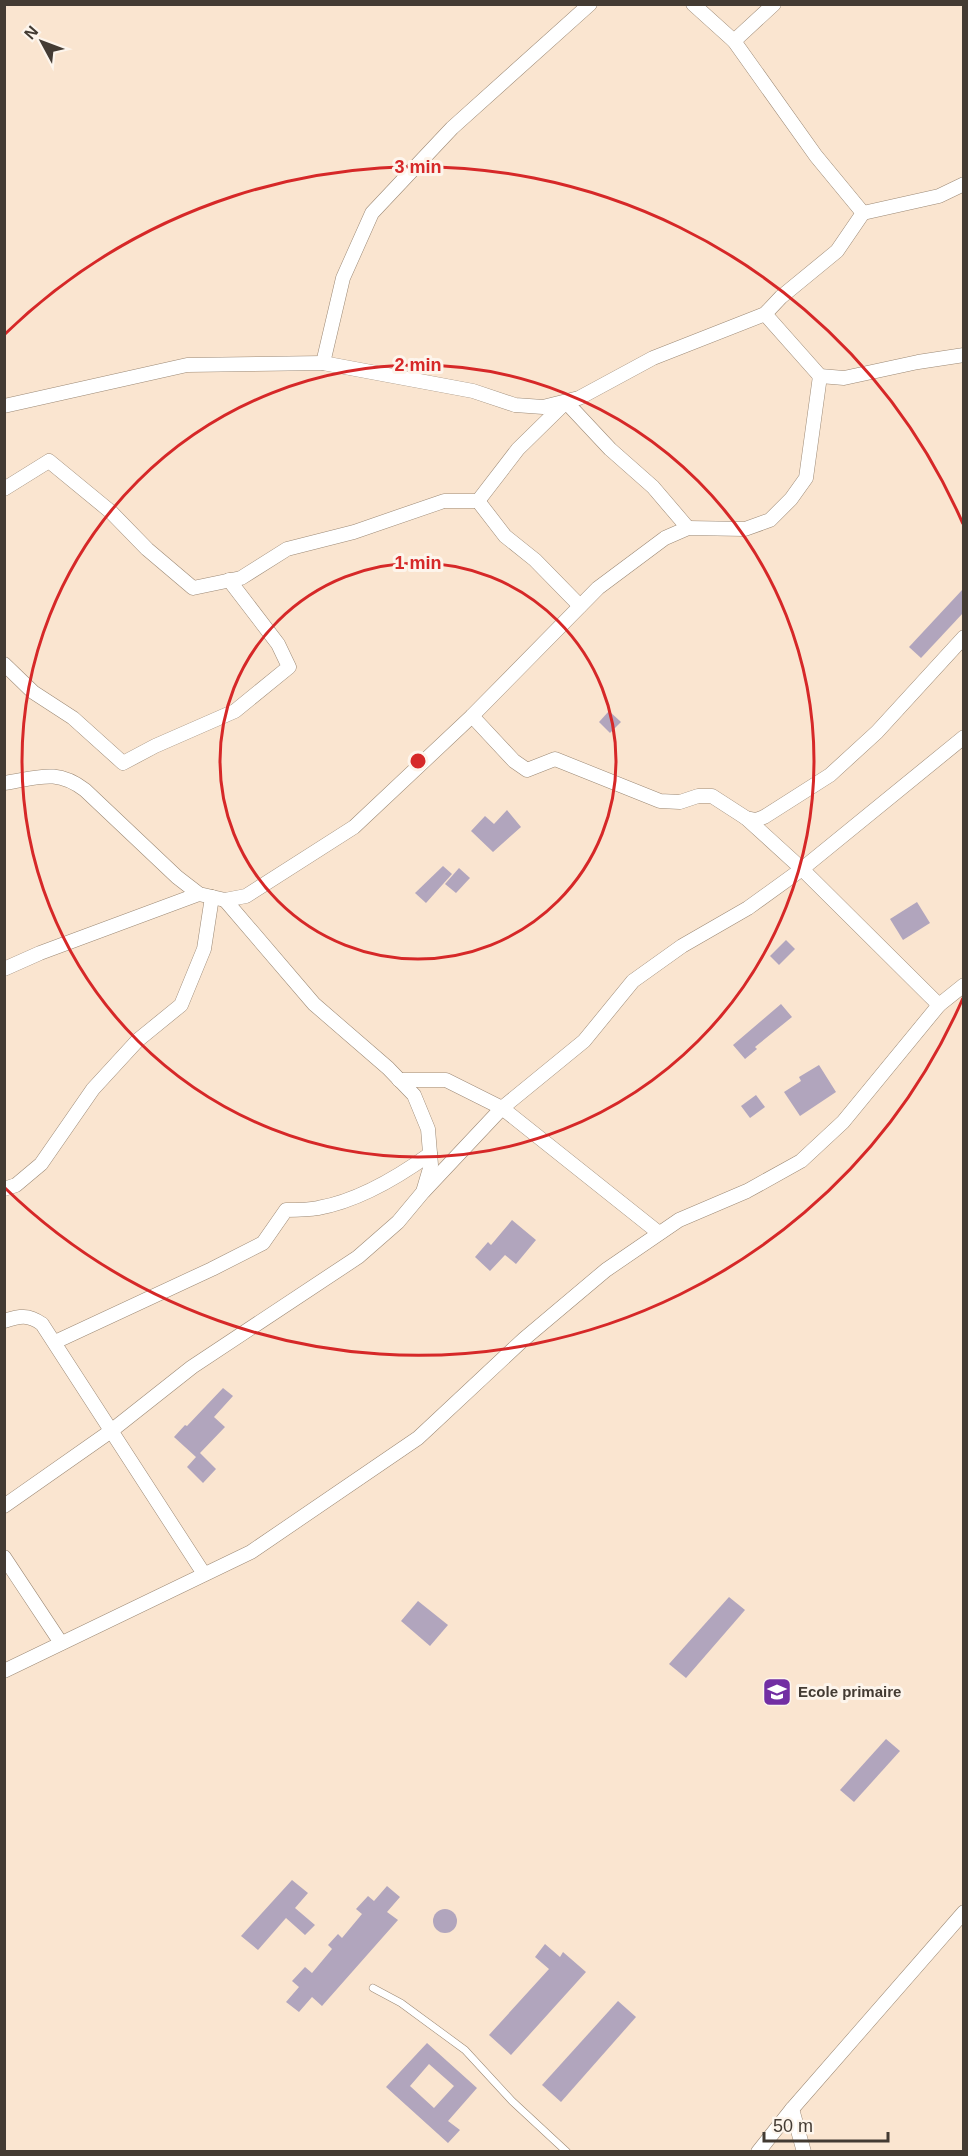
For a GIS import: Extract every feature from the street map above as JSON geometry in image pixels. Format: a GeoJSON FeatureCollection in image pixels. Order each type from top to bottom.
{"type":"FeatureCollection","features":[{"type":"Feature","properties":{"kind":"street"},"geometry":{"type":"LineString","coordinates":[[323,363],[343,278],[372,213],[452,128],[590,4]]}},
{"type":"Feature","properties":{"kind":"street"},"geometry":{"type":"LineString","coordinates":[[693,4],[734,41],[816,156],[863,213]]}},
{"type":"Feature","properties":{"kind":"street"},"geometry":{"type":"LineString","coordinates":[[734,41],[774,4]]}},
{"type":"Feature","properties":{"kind":"street"},"geometry":{"type":"LineString","coordinates":[[4,406],[187,365],[323,363],[473,391],[515,405],[543,407],[566,402],[579,398],[653,358],[765,314],[781,297],[837,251],[863,213],[939,196],[963,184]]}},
{"type":"Feature","properties":{"kind":"street"},"geometry":{"type":"LineString","coordinates":[[765,314],[820,376],[844,378],[918,362],[963,356]]}},
{"type":"Feature","properties":{"kind":"street"},"geometry":{"type":"LineString","coordinates":[[8,966],[212,897],[246,897],[354,826],[472,716],[598,588],[665,538],[687,528],[745,530],[770,520],[791,499],[806,478],[820,376]]}},
{"type":"Feature","properties":{"kind":"street"},"geometry":{"type":"LineString","coordinates":[[478,501],[518,449],[566,402]]}},
{"type":"Feature","properties":{"kind":"street"},"geometry":{"type":"LineString","coordinates":[[566,402],[610,449],[653,487],[687,528]]}},
{"type":"Feature","properties":{"kind":"street"},"geometry":{"type":"LineString","coordinates":[[4,489],[49,461],[111,512],[147,549],[193,588],[241,578],[287,549],[354,532],[444,501],[478,501]]}},
{"type":"Feature","properties":{"kind":"street"},"geometry":{"type":"LineString","coordinates":[[478,501],[505,536],[536,560],[580,606]]}},
{"type":"Feature","properties":{"kind":"street"},"geometry":{"type":"LineString","coordinates":[[4,664],[33,692],[73,718],[123,763],[235,711],[289,667],[278,644],[229,580]]}},
{"type":"Feature","properties":{"kind":"street"},"geometry":{"type":"LineString","coordinates":[[746,818],[756,820],[764,817],[830,775],[877,732],[963,637]]}},
{"type":"Feature","properties":{"kind":"street"},"geometry":{"type":"LineString","coordinates":[[472,716],[514,761],[527,770],[555,759],[660,801],[680,802],[698,796],[712,796],[746,818],[802,869],[939,1005]]}},
{"type":"Feature","properties":{"kind":"street"},"geometry":{"type":"LineString","coordinates":[[4,1506],[111,1431],[192,1367],[358,1257],[398,1222],[502,1108],[584,1041],[633,981],[682,946],[748,908],[802,869],[963,738]]}},
{"type":"Feature","properties":{"kind":"street"},"geometry":{"type":"LineString","coordinates":[[4,783],[56,775],[71,779],[177,877],[212,897],[314,1004],[414,1095],[428,1129],[431,1165],[423,1192]]}},
{"type":"Feature","properties":{"kind":"street"},"geometry":{"type":"LineString","coordinates":[[4,1189],[16,1185],[41,1164],[93,1089],[138,1040],[181,1005],[204,949],[212,897]]}},
{"type":"Feature","properties":{"kind":"street"},"geometry":{"type":"LineString","coordinates":[[4,1671],[250,1552],[418,1438],[542,1324],[606,1270],[679,1220],[747,1191],[801,1161],[843,1122],[939,1005],[963,985]]}},
{"type":"Feature","properties":{"kind":"street"},"geometry":{"type":"LineString","coordinates":[[399,1080],[446,1080],[502,1108],[659,1233]]}},
{"type":"Feature","properties":{"kind":"street"},"geometry":{"type":"LineString","coordinates":[[55,1342],[263,1243],[286,1210],[318,1208],[346,1201],[402,1174],[430,1154]]}},
{"type":"Feature","properties":{"kind":"street"},"geometry":{"type":"LineString","coordinates":[[4,1321],[22,1315],[42,1324],[204,1574]]}},
{"type":"Feature","properties":{"kind":"street"},"geometry":{"type":"LineString","coordinates":[[4,1557],[61,1643]]}},
{"type":"Feature","properties":{"kind":"street"},"geometry":{"type":"LineString","coordinates":[[758,2151],[963,1912]]}},
{"type":"Feature","properties":{"kind":"street"},"geometry":{"type":"LineString","coordinates":[[792,2109],[804,2151]]}},
{"type":"Feature","properties":{"kind":"lane"},"geometry":{"type":"LineString","coordinates":[[373,1988],[401,2003],[465,2050],[512,2101],[567,2151]]}},
{"type":"Feature","properties":{"kind":"building"},"geometry":{"type":"Polygon","coordinates":[[[963,589],[963,613],[921,658],[909,647],[963,589]]]}},
{"type":"Feature","properties":{"kind":"building"},"geometry":{"type":"Polygon","coordinates":[[[609,711],[621,722],[610,733],[599,722],[609,711]]]}},
{"type":"Feature","properties":{"kind":"building"},"geometry":{"type":"Polygon","coordinates":[[[507,810],[521,827],[493,852],[471,831],[485,816],[494,824],[507,810]]]}},
{"type":"Feature","properties":{"kind":"building"},"geometry":{"type":"Polygon","coordinates":[[[443,866],[452,874],[426,903],[415,893],[443,866]]]}},
{"type":"Feature","properties":{"kind":"building"},"geometry":{"type":"Polygon","coordinates":[[[459,868],[470,878],[456,893],[445,884],[459,868]]]}},
{"type":"Feature","properties":{"kind":"building"},"geometry":{"type":"Polygon","coordinates":[[[917,902],[930,923],[903,940],[890,919],[917,902]]]}},
{"type":"Feature","properties":{"kind":"building"},"geometry":{"type":"Polygon","coordinates":[[[786,940],[795,949],[779,965],[770,956],[786,940]]]}},
{"type":"Feature","properties":{"kind":"building"},"geometry":{"type":"Polygon","coordinates":[[[781,1004],[792,1017],[755,1047],[757,1049],[745,1059],[733,1045],[781,1004]]]}},
{"type":"Feature","properties":{"kind":"building"},"geometry":{"type":"Polygon","coordinates":[[[819,1065],[836,1092],[800,1116],[784,1092],[801,1081],[799,1077],[819,1065]]]}},
{"type":"Feature","properties":{"kind":"building"},"geometry":{"type":"Polygon","coordinates":[[[756,1095],[765,1107],[750,1118],[741,1106],[756,1095]]]}},
{"type":"Feature","properties":{"kind":"building"},"geometry":{"type":"Polygon","coordinates":[[[512,1220],[536,1240],[516,1264],[505,1255],[490,1271],[475,1257],[488,1242],[491,1245],[512,1220]]]}},
{"type":"Feature","properties":{"kind":"building"},"geometry":{"type":"Polygon","coordinates":[[[223,1388],[233,1396],[214,1417],[225,1427],[200,1453],[216,1469],[203,1483],[187,1467],[196,1457],[174,1437],[223,1388]]]}},
{"type":"Feature","properties":{"kind":"building"},"geometry":{"type":"Polygon","coordinates":[[[729,1597],[745,1610],[686,1678],[669,1664],[729,1597]]]}},
{"type":"Feature","properties":{"kind":"building"},"geometry":{"type":"Polygon","coordinates":[[[418,1601],[448,1625],[430,1646],[401,1621],[418,1601]]]}},
{"type":"Feature","properties":{"kind":"building"},"geometry":{"type":"Polygon","coordinates":[[[886,1739],[900,1751],[854,1802],[840,1790],[886,1739]]]}},
{"type":"Feature","properties":{"kind":"building"},"geometry":{"type":"Polygon","coordinates":[[[292,1880],[308,1893],[295,1908],[315,1925],[305,1935],[286,1918],[258,1950],[241,1936],[292,1880]]]}},
{"type":"Feature","properties":{"kind":"building"},"geometry":{"type":"Polygon","coordinates":[[[387,1886],[400,1897],[387,1912],[398,1920],[322,2006],[312,1997],[299,2012],[286,2002],[299,1987],[292,1981],[305,1967],[312,1973],[332,1949],[328,1945],[338,1934],[342,1938],[362,1914],[356,1909],[368,1896],[374,1901],[387,1886]]]}},
{"type":"Feature","properties":{"kind":"building"},"geometry":{"type":"Polygon","coordinates":[[[445,1909],[450,1910],[456,1916],[456,1926],[450,1932],[445,1933],[440,1932],[434,1926],[433,1921],[434,1916],[440,1910],[445,1909]]]}},
{"type":"Feature","properties":{"kind":"building"},"geometry":{"type":"Polygon","coordinates":[[[545,1944],[560,1957],[563,1952],[586,1972],[511,2055],[489,2035],[549,1969],[535,1957],[545,1944]]]}},
{"type":"Feature","properties":{"kind":"building"},"geometry":{"type":"Polygon","coordinates":[[[618,2001],[636,2017],[561,2102],[542,2085],[618,2001]]]}},
{"type":"Feature","properties":{"kind":"building"},"geometry":{"type":"Polygon","coordinates":[[[427,2043],[477,2088],[448,2121],[460,2130],[448,2143],[386,2087],[427,2043]],[[429,2064],[410,2086],[434,2108],[454,2086],[429,2064]]]}},
{"type":"Feature","properties":{"kind":"place","name":"Ecole primaire"},"geometry":{"type":"Point","coordinates":[777,1692]}}]}
